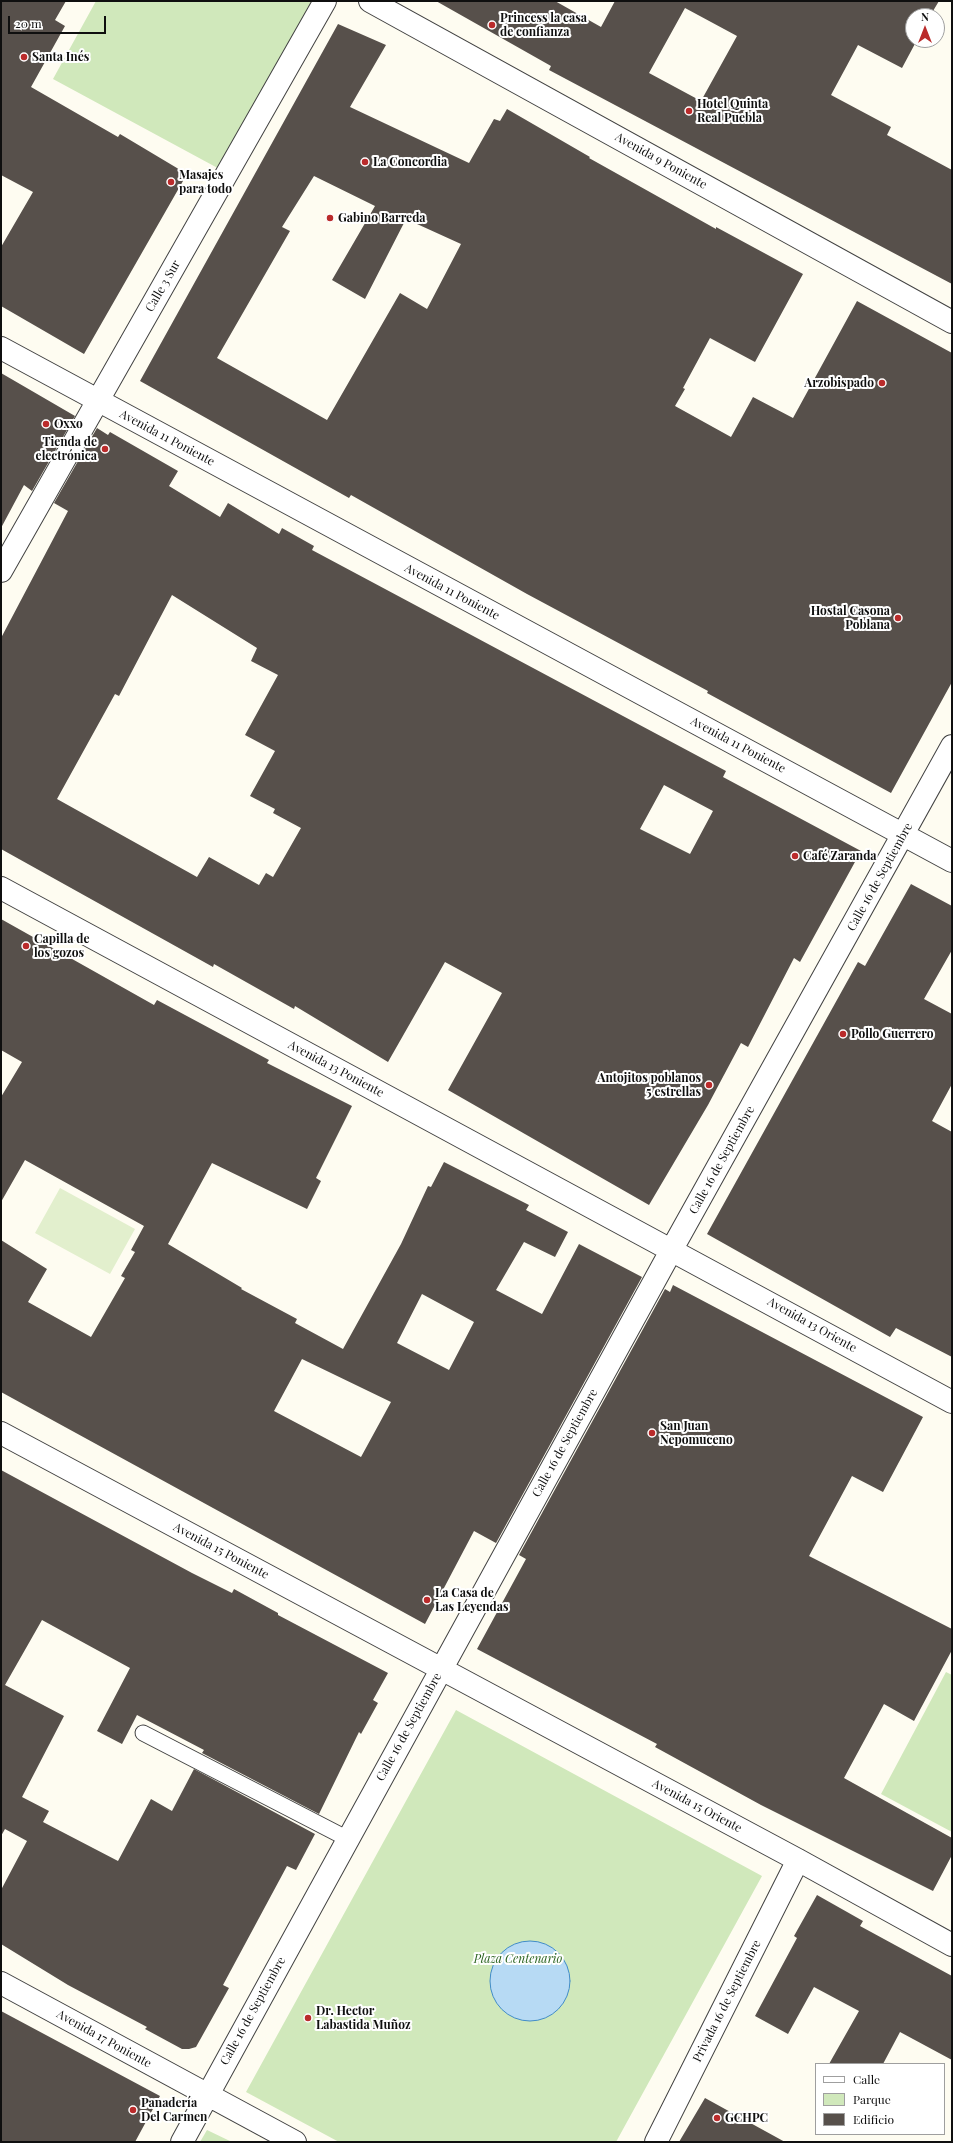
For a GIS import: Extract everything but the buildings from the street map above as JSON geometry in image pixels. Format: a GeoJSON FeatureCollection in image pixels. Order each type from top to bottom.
{"type":"FeatureCollection","features":[{"type":"Feature","properties":{"kind":"street","name":"Calle 3 Sur"},"geometry":{"type":"LineString","coordinates":[[1,571],[325,1]]}},
{"type":"Feature","properties":{"kind":"street","name":"Avenida 9 Poniente"},"geometry":{"type":"LineString","coordinates":[[370,1],[952,322]]}},
{"type":"Feature","properties":{"kind":"street","name":"Avenida 11 Poniente"},"geometry":{"type":"LineString","coordinates":[[1,348],[952,861]]}},
{"type":"Feature","properties":{"kind":"street","name":"Calle 16 de Septiembre"},"geometry":{"type":"LineString","coordinates":[[182,2142],[672,1249],[904,835],[952,746]]}},
{"type":"Feature","properties":{"kind":"street","name":"Avenida 13 Poniente"},"geometry":{"type":"LineString","coordinates":[[1,888],[672,1249]]}},
{"type":"Feature","properties":{"kind":"street","name":"Avenida 13 Oriente"},"geometry":{"type":"LineString","coordinates":[[672,1249],[952,1402]]}},
{"type":"Feature","properties":{"kind":"street","name":"Avenida 15 Poniente"},"geometry":{"type":"LineString","coordinates":[[1,1433],[441,1669]]}},
{"type":"Feature","properties":{"kind":"street","name":"Avenida 15 Oriente"},"geometry":{"type":"LineString","coordinates":[[441,1669],[798,1860],[952,1945]]}},
{"type":"Feature","properties":{"kind":"street","name":"Privada 16 de Septiembre"},"geometry":{"type":"LineString","coordinates":[[656,2142],[798,1860]]}},
{"type":"Feature","properties":{"kind":"street","name":"Avenida 17 Poniente"},"geometry":{"type":"LineString","coordinates":[[1,1983],[294,2142]]}},
{"type":"Feature","properties":{"kind":"lane"},"geometry":{"type":"LineString","coordinates":[[143,1732],[348,1839]]}},
{"type":"Feature","properties":{"kind":"green space"},"geometry":{"type":"Polygon","coordinates":[[[96,1],[310,1],[317,5],[225,172],[53,79],[96,1]]]}},
{"type":"Feature","properties":{"kind":"green space"},"geometry":{"type":"Polygon","coordinates":[[[60,1188],[135,1229],[110,1274],[35,1233],[60,1188]]]}},
{"type":"Feature","properties":{"kind":"green space"},"geometry":{"type":"Polygon","coordinates":[[[946,1672],[952,1675],[952,1832],[881,1794],[946,1672]]]}},
{"type":"Feature","properties":{"kind":"green space","name":"Plaza Centenario"},"geometry":{"type":"Polygon","coordinates":[[[456,1710],[762,1876],[616,2142],[339,2142],[246,2092],[456,1710]]]}},
{"type":"Feature","properties":{"kind":"green space"},"geometry":{"type":"Polygon","coordinates":[[[207,2130],[232,2142],[200,2142],[207,2130]]]}},
{"type":"Feature","properties":{"kind":"water"},"geometry":{"type":"Polygon","coordinates":[[[530,1941],[545,1944],[558,1953],[567,1966],[570,1981],[567,1996],[558,2009],[545,2018],[530,2021],[515,2018],[502,2009],[493,1996],[490,1981],[493,1966],[502,1953],[515,1944],[530,1941]]]}},
{"type":"Feature","properties":{"kind":"place","name":"Princess la casa de confianza"},"geometry":{"type":"Point","coordinates":[492,25]}},
{"type":"Feature","properties":{"kind":"place","name":"Santa Inés"},"geometry":{"type":"Point","coordinates":[24,57]}},
{"type":"Feature","properties":{"kind":"place","name":"Hotel Quinta Real Puebla"},"geometry":{"type":"Point","coordinates":[689,111]}},
{"type":"Feature","properties":{"kind":"place","name":"La Concordia"},"geometry":{"type":"Point","coordinates":[365,162]}},
{"type":"Feature","properties":{"kind":"place","name":"Masajes para todo"},"geometry":{"type":"Point","coordinates":[171,182]}},
{"type":"Feature","properties":{"kind":"place","name":"Gabino Barreda"},"geometry":{"type":"Point","coordinates":[330,218]}},
{"type":"Feature","properties":{"kind":"place","name":"Arzobispado"},"geometry":{"type":"Point","coordinates":[882,383]}},
{"type":"Feature","properties":{"kind":"place","name":"Oxxo"},"geometry":{"type":"Point","coordinates":[46,424]}},
{"type":"Feature","properties":{"kind":"place","name":"Tienda de electrónica"},"geometry":{"type":"Point","coordinates":[105,449]}},
{"type":"Feature","properties":{"kind":"place","name":"Hostal Casona Poblana"},"geometry":{"type":"Point","coordinates":[898,618]}},
{"type":"Feature","properties":{"kind":"place","name":"Café Zaranda"},"geometry":{"type":"Point","coordinates":[795,856]}},
{"type":"Feature","properties":{"kind":"place","name":"Capilla de los gozos"},"geometry":{"type":"Point","coordinates":[26,946]}},
{"type":"Feature","properties":{"kind":"place","name":"Pollo Guerrero"},"geometry":{"type":"Point","coordinates":[843,1034]}},
{"type":"Feature","properties":{"kind":"place","name":"Antojitos poblanos 5 estrellas"},"geometry":{"type":"Point","coordinates":[709,1085]}},
{"type":"Feature","properties":{"kind":"place","name":"San Juan Nepomuceno"},"geometry":{"type":"Point","coordinates":[652,1433]}},
{"type":"Feature","properties":{"kind":"place","name":"La Casa de Las Leyendas"},"geometry":{"type":"Point","coordinates":[427,1600]}},
{"type":"Feature","properties":{"kind":"place","name":"Dr. Hector Labastida Muñoz"},"geometry":{"type":"Point","coordinates":[308,2018]}},
{"type":"Feature","properties":{"kind":"place","name":"Panadería Del Carmen"},"geometry":{"type":"Point","coordinates":[133,2110]}},
{"type":"Feature","properties":{"kind":"place","name":"GCHPC"},"geometry":{"type":"Point","coordinates":[717,2118]}}]}
